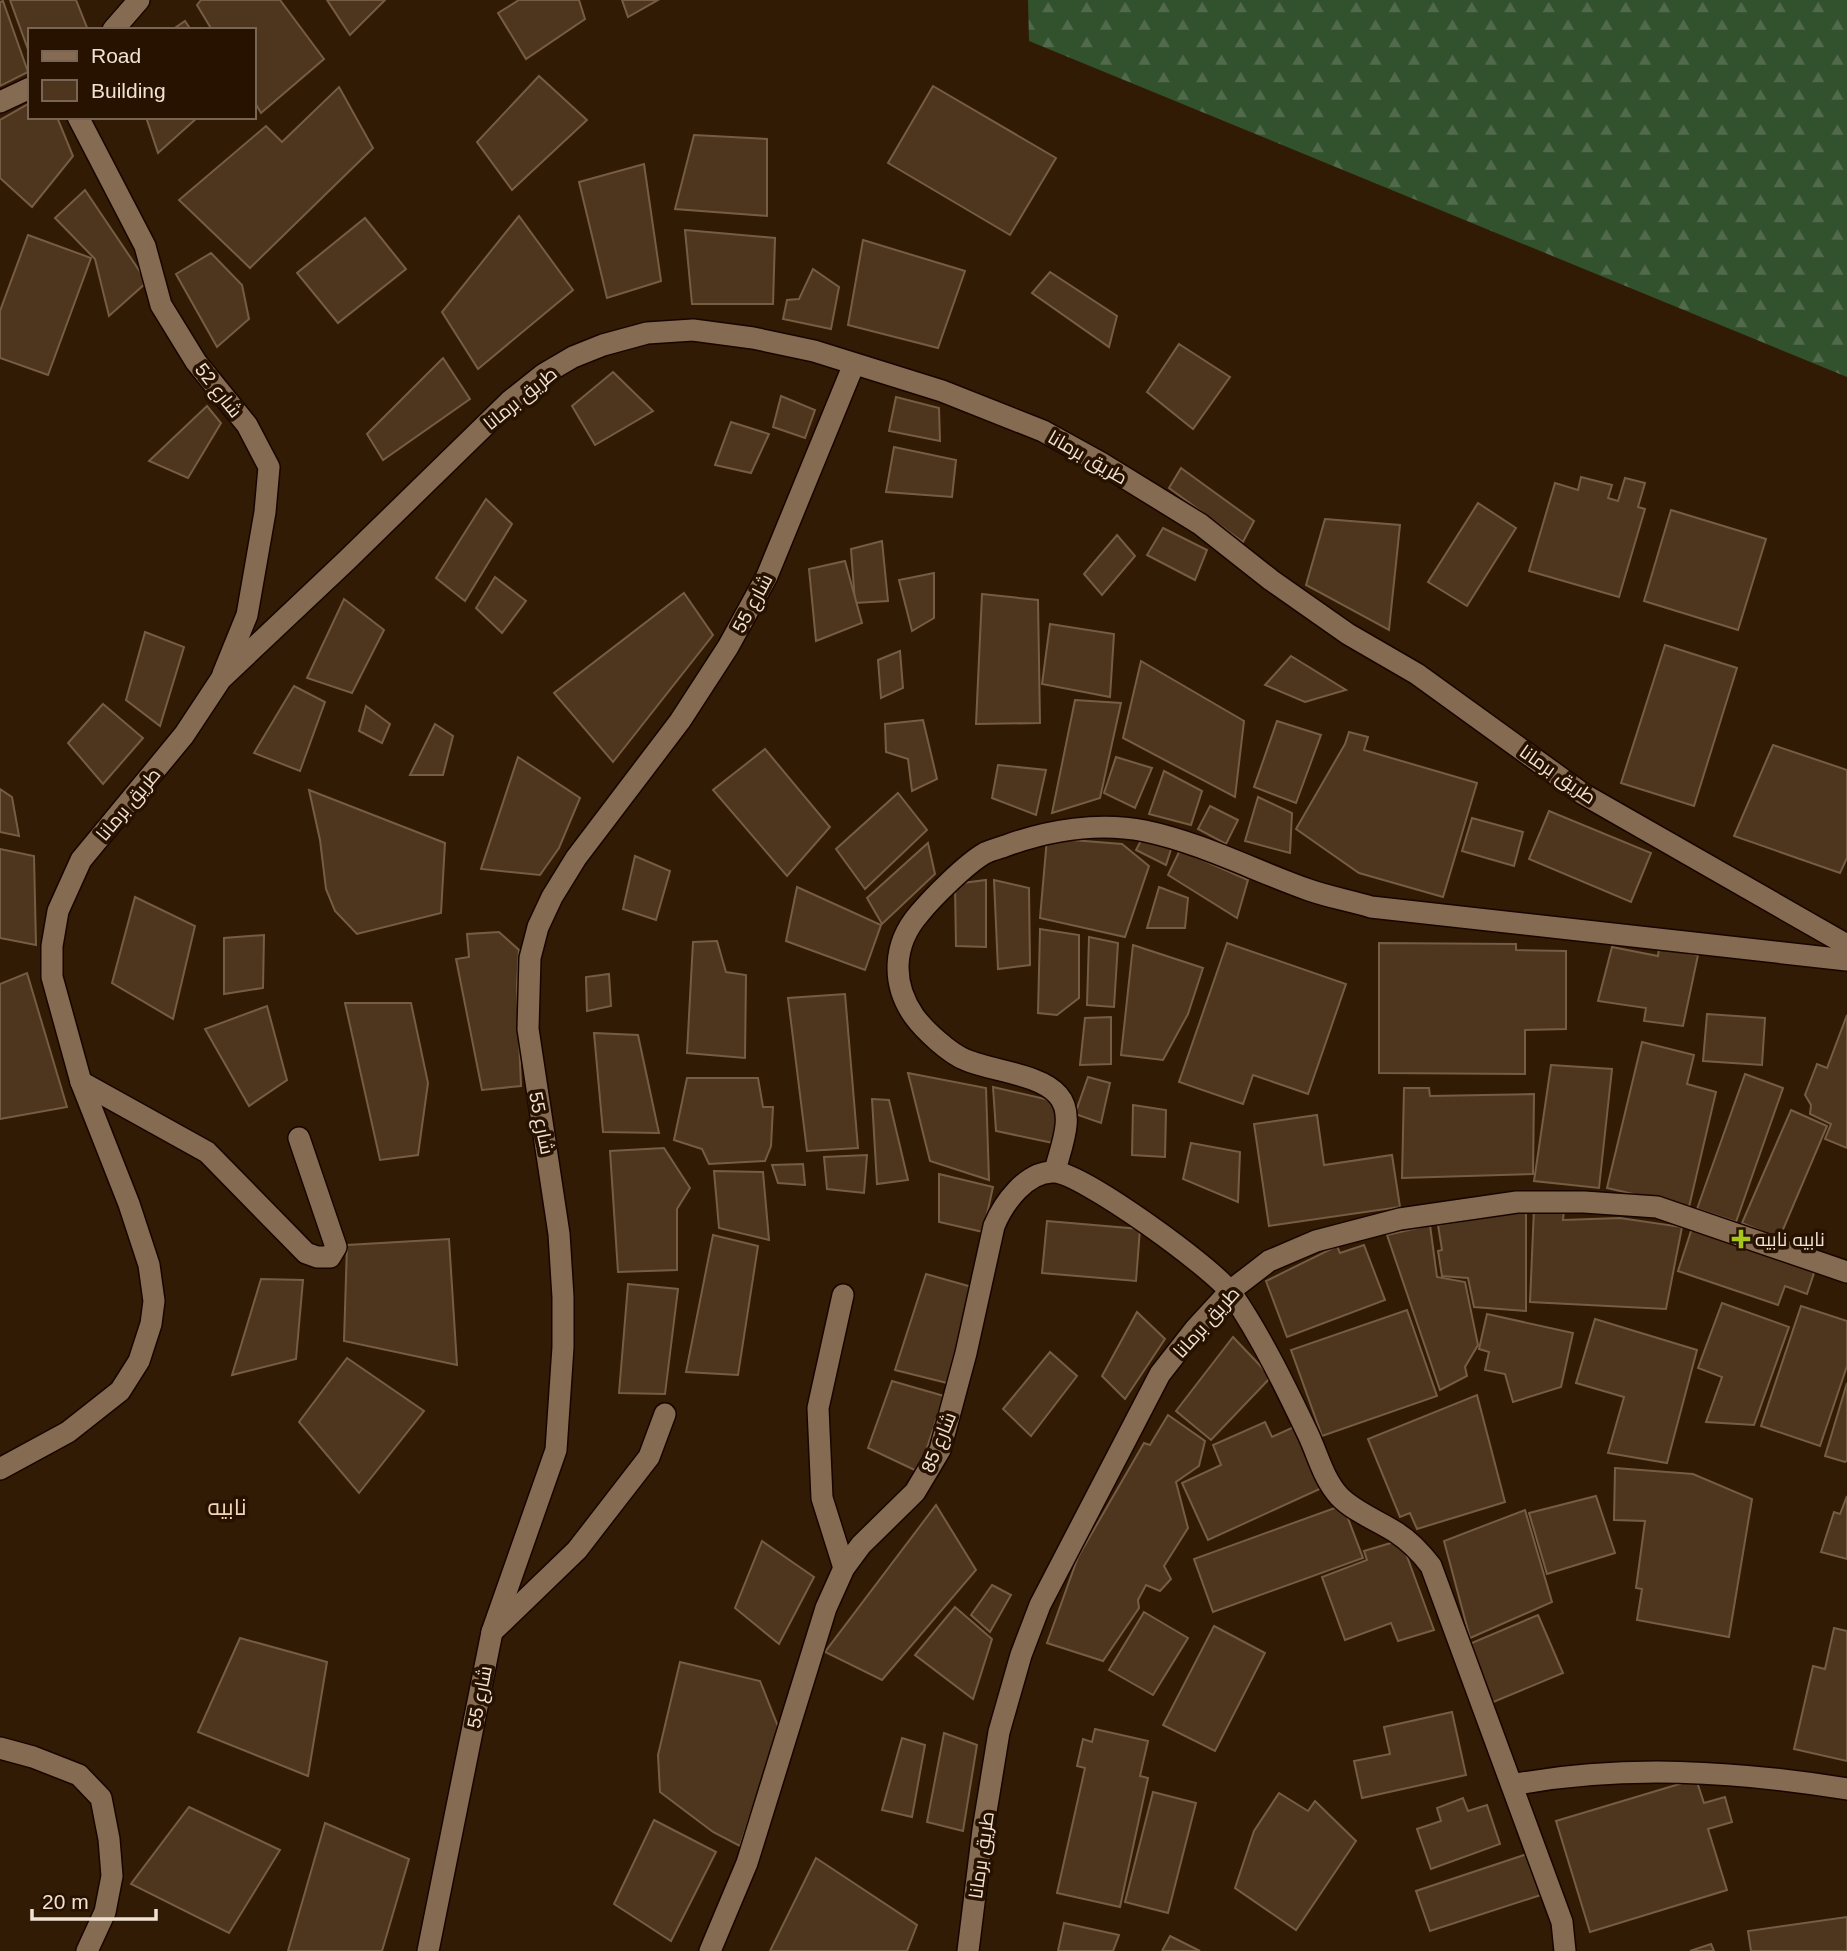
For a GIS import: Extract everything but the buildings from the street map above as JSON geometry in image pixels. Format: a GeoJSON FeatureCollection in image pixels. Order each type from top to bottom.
{"type":"FeatureCollection","features":[{"type":"Feature","properties":{"kind":"street"},"geometry":{"type":"LineString","coordinates":[[115,28],[139,0]]}},
{"type":"Feature","properties":{"kind":"street"},"geometry":{"type":"LineString","coordinates":[[0,102],[28,89]]}},
{"type":"Feature","properties":{"kind":"street","name":"شارع 52"},"geometry":{"type":"LineString","coordinates":[[79,119],[145,246],[161,306],[196,362],[247,425],[269,467],[265,512],[247,615],[221,679]]}},
{"type":"Feature","properties":{"kind":"street","name":"طريق برمانا"},"geometry":{"type":"LineString","coordinates":[[0,1469],[68,1432],[120,1391],[139,1362],[151,1325],[154,1301],[149,1265],[129,1204],[80,1083],[52,977],[52,946],[58,911],[81,860],[184,735],[221,679],[510,401],[544,374],[573,357],[603,345],[647,333],[693,330],[752,338],[814,351],[942,391],[1030,426],[1101,463],[1200,524],[1271,580],[1337,626],[1417,674],[1583,794],[1847,946]]}},
{"type":"Feature","properties":{"kind":"street","name":"شارع 55"},"geometry":{"type":"LineString","coordinates":[[428,1951],[492,1632],[556,1450],[563,1297],[559,1234],[528,1029],[530,958],[538,927],[552,897],[576,858],[685,713],[741,625],[767,576],[854,364]]}},
{"type":"Feature","properties":{"kind":"street"},"geometry":{"type":"LineString","coordinates":[[1565,1951],[1562,1922],[1431,1566],[1413,1544],[1339,1497],[1317,1460],[1309,1436],[1272,1359],[1230,1291],[1164,1235],[1079,1181],[1055,1171],[1067,1120],[1061,1098],[1046,1084],[962,1059],[931,1035],[914,1015],[900,990],[898,980],[901,946],[907,930],[932,899],[985,853],[1037,834],[1090,828],[1121,828],[1144,831],[1214,853],[1312,891],[1371,907],[1847,960]]}},
{"type":"Feature","properties":{"kind":"street"},"geometry":{"type":"LineString","coordinates":[[80,1083],[207,1152],[306,1253],[317,1257],[330,1257],[336,1247],[299,1138]]}},
{"type":"Feature","properties":{"kind":"street","name":"شارع 85"},"geometry":{"type":"LineString","coordinates":[[710,1951],[747,1863],[826,1608],[844,1568],[861,1545],[915,1492],[929,1472],[948,1427],[994,1226],[1006,1200],[1020,1186],[1038,1176],[1055,1171]]}},
{"type":"Feature","properties":{"kind":"street","name":"طريق برمانا"},"geometry":{"type":"LineString","coordinates":[[968,1951],[983,1830],[999,1732],[1021,1655],[1040,1605],[1160,1374],[1196,1328],[1230,1291],[1269,1261],[1316,1241],[1400,1219],[1517,1202],[1584,1202],[1657,1207],[1847,1272]]}},
{"type":"Feature","properties":{"kind":"street"},"geometry":{"type":"LineString","coordinates":[[843,1295],[818,1408],[822,1498],[844,1568]]}},
{"type":"Feature","properties":{"kind":"street"},"geometry":{"type":"LineString","coordinates":[[492,1632],[577,1550],[649,1457],[666,1414]]}},
{"type":"Feature","properties":{"kind":"street"},"geometry":{"type":"LineString","coordinates":[[0,1748],[79,1775],[102,1798],[112,1876],[105,1912],[88,1951]]}},
{"type":"Feature","properties":{"kind":"street"},"geometry":{"type":"LineString","coordinates":[[1512,1785],[1560,1776],[1609,1772],[1702,1772],[1847,1789]]}},
{"type":"Feature","properties":{"kind":"green space"},"geometry":{"type":"Polygon","coordinates":[[[1028,0],[1847,0],[1847,377],[1029,41],[1028,0]]]}},
{"type":"Feature","properties":{"kind":"place","name":"نابيه نابيه"},"geometry":{"type":"Point","coordinates":[1741,1239]}},
{"type":"Feature","properties":{"kind":"district","name":"نابيه"},"geometry":{"type":"Point","coordinates":[227,1507]}}]}
